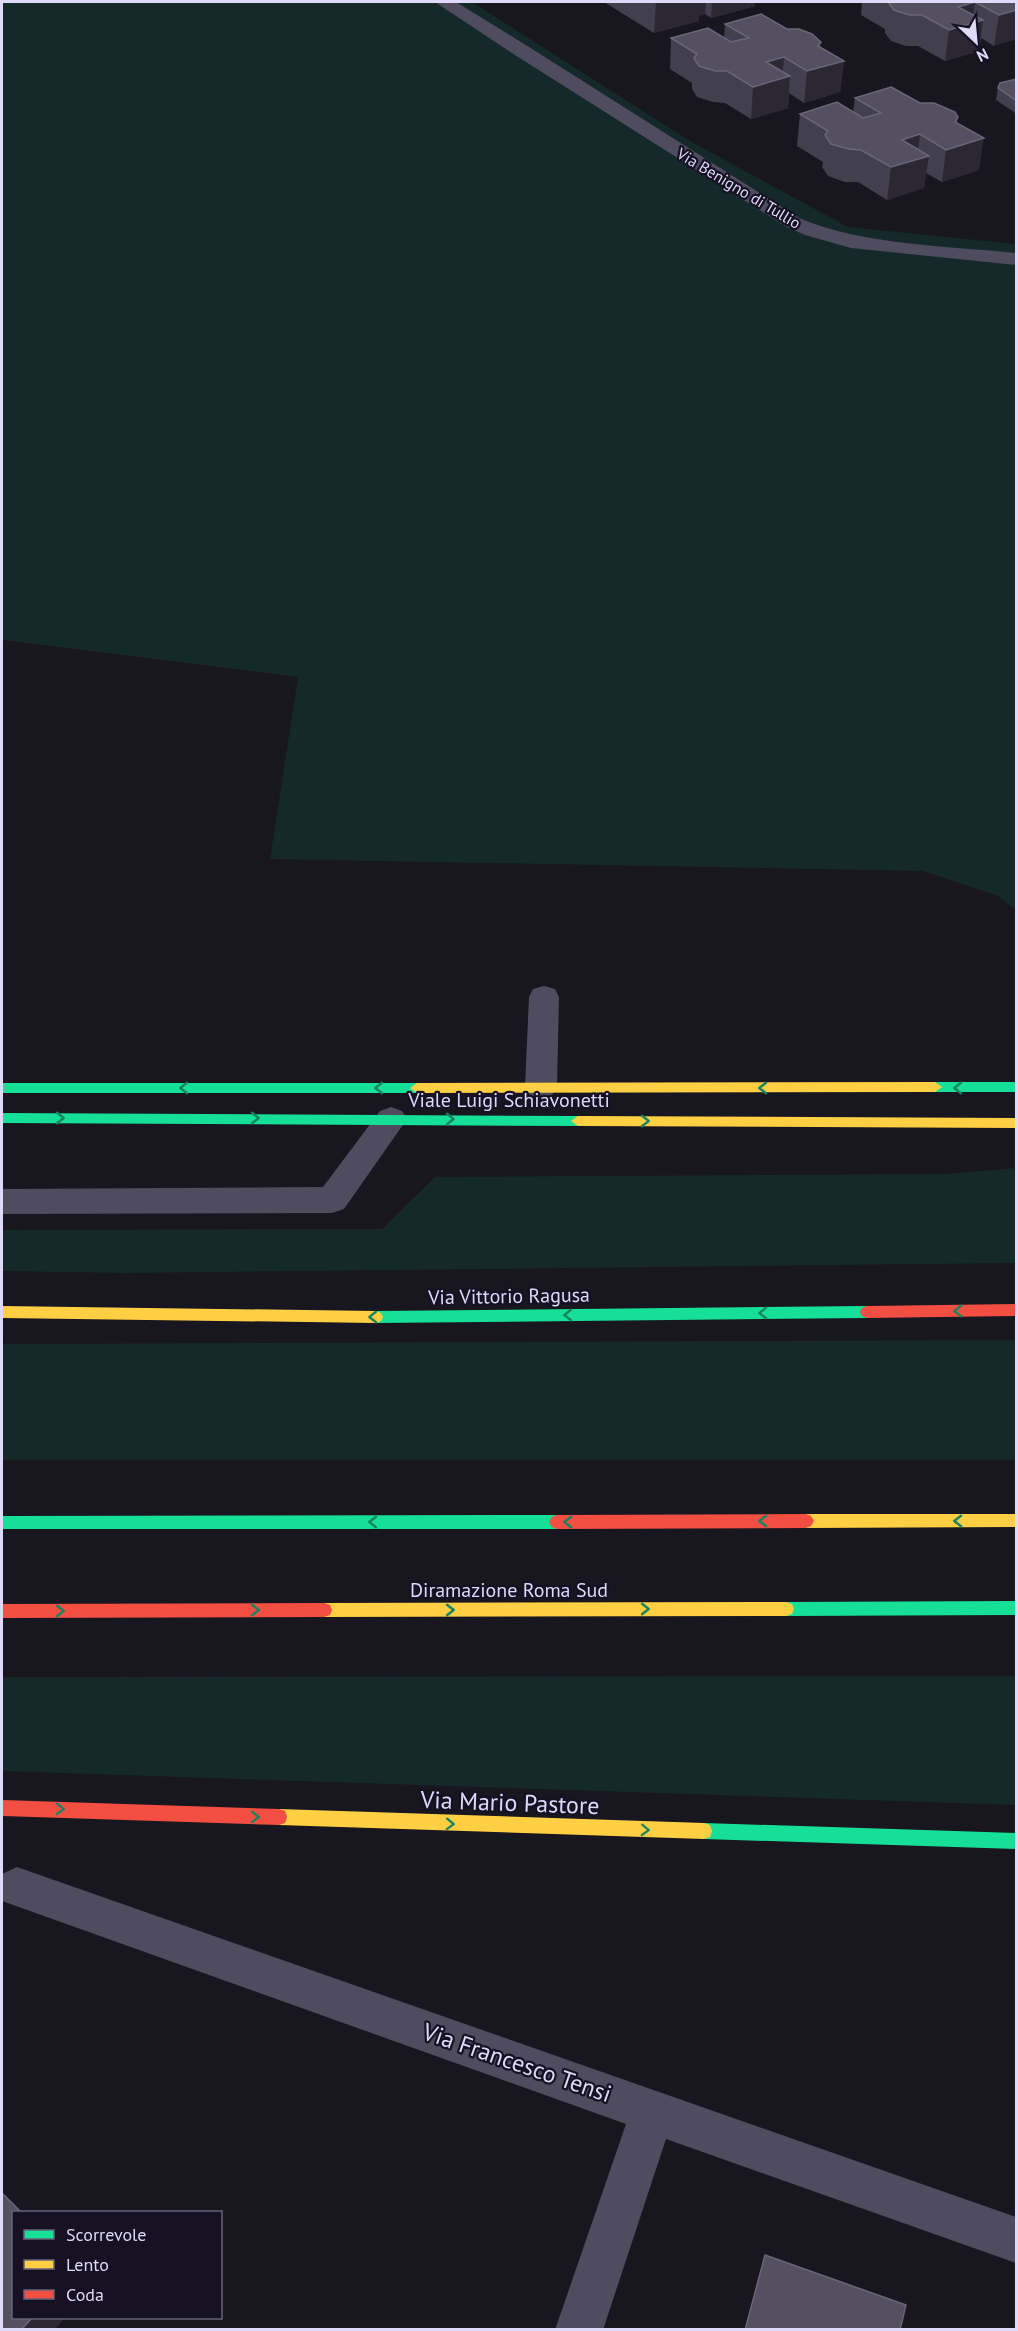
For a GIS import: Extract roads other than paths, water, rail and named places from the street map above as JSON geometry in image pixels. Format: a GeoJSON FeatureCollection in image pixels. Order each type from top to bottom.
{"type":"FeatureCollection","features":[{"type":"Feature","properties":{"kind":"main road","name":"Viale Luigi Schiavonetti"},"geometry":{"type":"LineString","coordinates":[[2,1088],[1017,1087]]}},
{"type":"Feature","properties":{"kind":"main road","name":"Viale Luigi Schiavonetti"},"geometry":{"type":"LineString","coordinates":[[2,1118],[1017,1123]]}},
{"type":"Feature","properties":{"kind":"main road","name":"Via Vittorio Ragusa"},"geometry":{"type":"LineString","coordinates":[[2,1312],[347,1317],[1017,1310]]}},
{"type":"Feature","properties":{"kind":"main road"},"geometry":{"type":"LineString","coordinates":[[2,1523],[1017,1521]]}},
{"type":"Feature","properties":{"kind":"main road","name":"Diramazione Roma Sud"},"geometry":{"type":"LineString","coordinates":[[2,1611],[1017,1608]]}},
{"type":"Feature","properties":{"kind":"main road","name":"Via Mario Pastore"},"geometry":{"type":"LineString","coordinates":[[2,1808],[1017,1841]]}},
{"type":"Feature","properties":{"kind":"street","name":"Via Benigno di Tullio"},"geometry":{"type":"LineString","coordinates":[[444,2],[792,222],[812,231],[851,242],[1017,259]]}},
{"type":"Feature","properties":{"kind":"street"},"geometry":{"type":"LineString","coordinates":[[541,1088],[544,997]]}},
{"type":"Feature","properties":{"kind":"street"},"geometry":{"type":"LineString","coordinates":[[2,1202],[332,1200],[390,1119]]}},
{"type":"Feature","properties":{"kind":"street","name":"Via Francesco Tensi"},"geometry":{"type":"LineString","coordinates":[[17,1887],[1017,2240]]}},
{"type":"Feature","properties":{"kind":"street"},"geometry":{"type":"LineString","coordinates":[[579,2330],[653,2111]]}}]}
